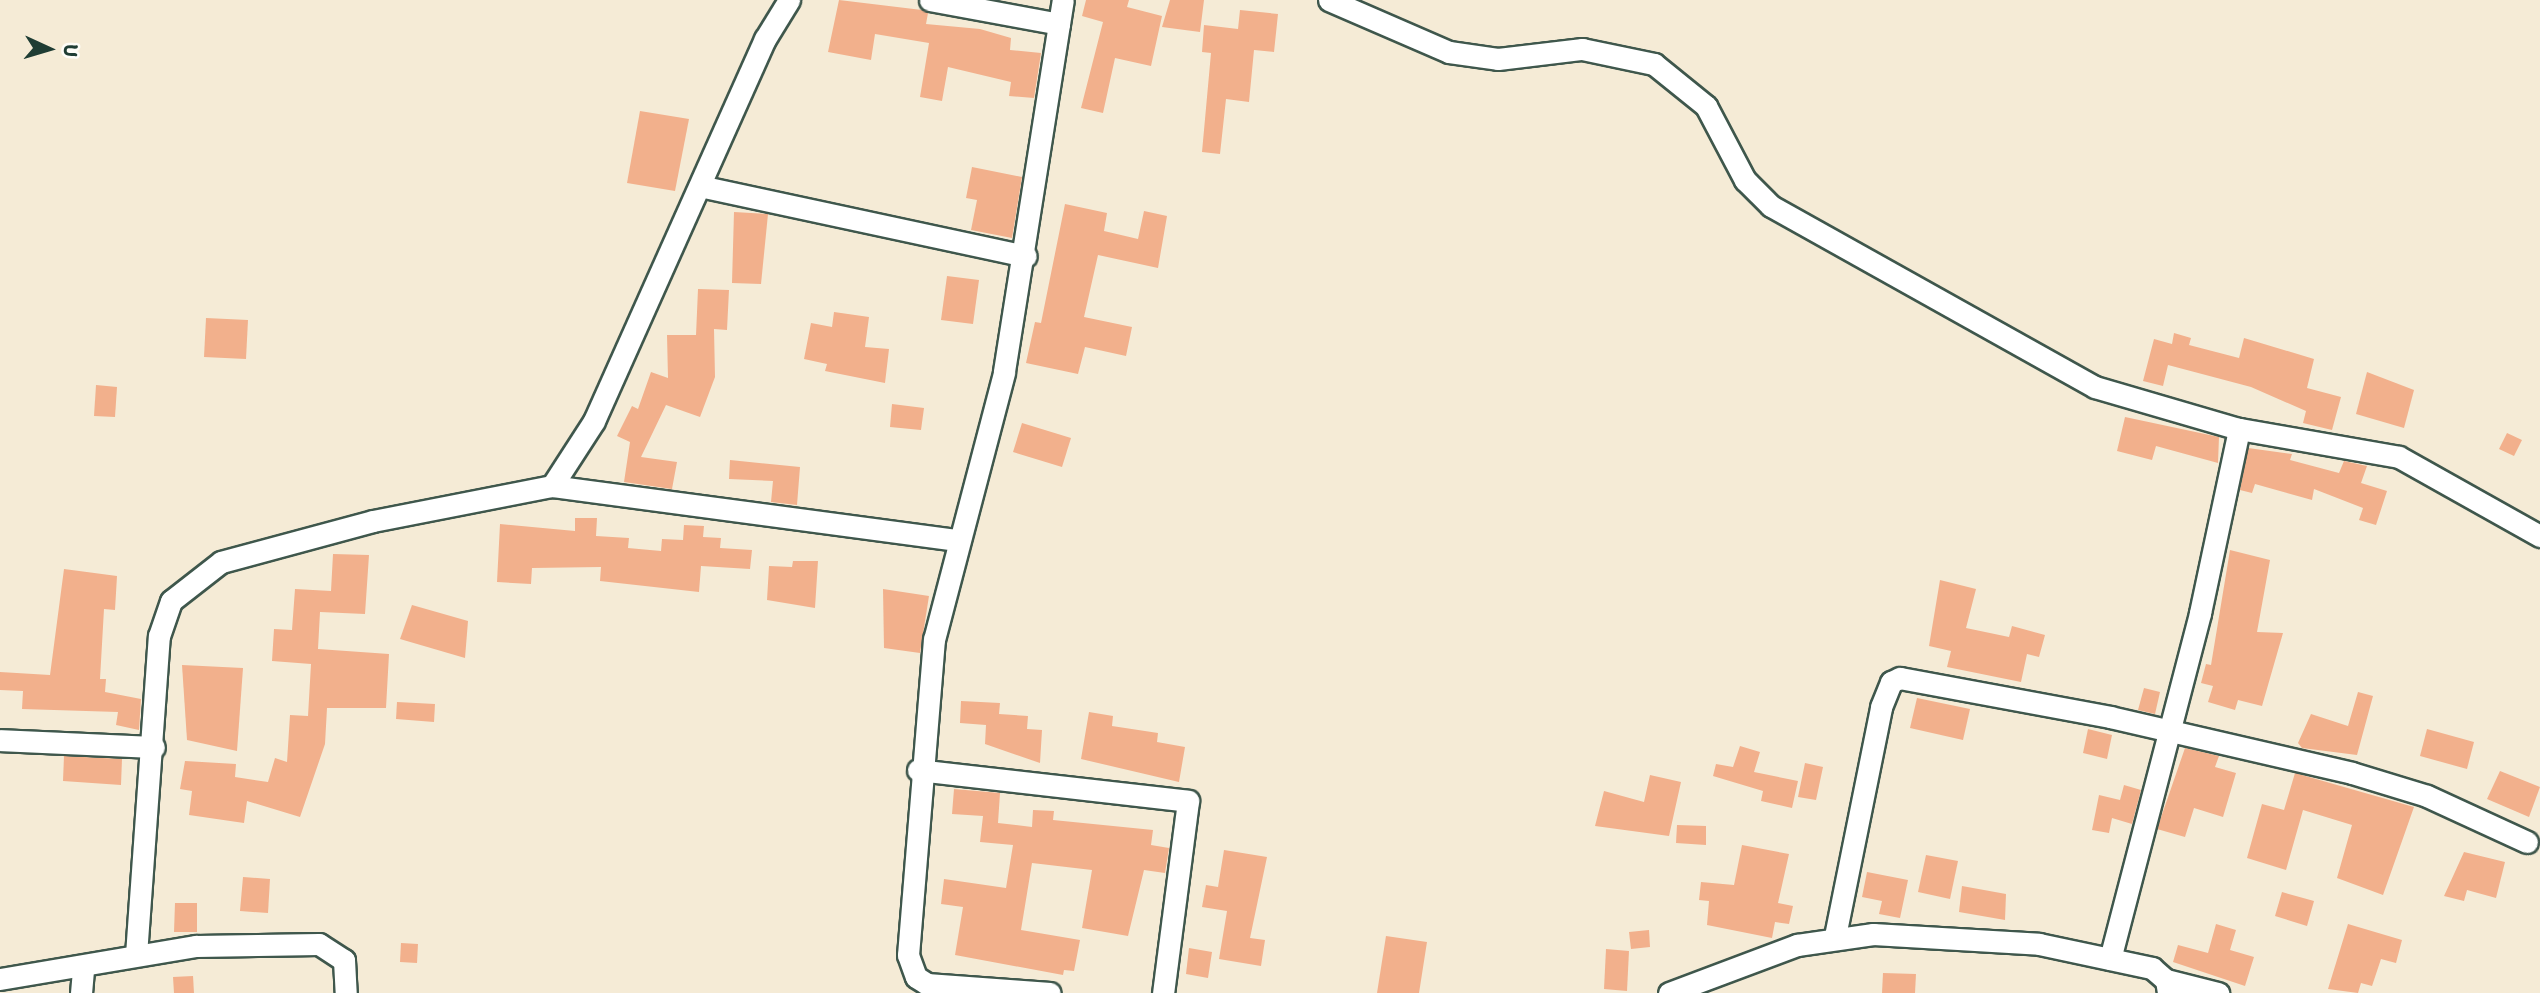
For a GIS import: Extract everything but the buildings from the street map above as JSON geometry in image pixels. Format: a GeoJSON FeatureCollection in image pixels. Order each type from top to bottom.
{"type":"FeatureCollection","features":[{"type":"Feature","properties":{"kind":"street"},"geometry":{"type":"LineString","coordinates":[[552,486],[594,421],[704,187],[765,39],[789,0]]}},
{"type":"Feature","properties":{"kind":"street"},"geometry":{"type":"LineString","coordinates":[[930,0],[1059,24]]}},
{"type":"Feature","properties":{"kind":"street"},"geometry":{"type":"LineString","coordinates":[[1050,993],[927,984],[911,968],[918,770],[934,639],[956,540],[987,444],[1026,256],[1063,0]]}},
{"type":"Feature","properties":{"kind":"street"},"geometry":{"type":"LineString","coordinates":[[1329,0],[1449,52],[1498,59],[1582,49],[1654,64],[1706,106],[1745,180],[1784,215],[2095,387],[2239,429],[2399,457],[2540,536]]}},
{"type":"Feature","properties":{"kind":"street"},"geometry":{"type":"LineString","coordinates":[[704,187],[1026,256]]}},
{"type":"Feature","properties":{"kind":"street"},"geometry":{"type":"LineString","coordinates":[[2110,959],[2169,731],[2239,429]]}},
{"type":"Feature","properties":{"kind":"street"},"geometry":{"type":"LineString","coordinates":[[136,955],[154,747],[161,619],[204,570],[305,537],[552,486],[956,540]]}},
{"type":"Feature","properties":{"kind":"street"},"geometry":{"type":"LineString","coordinates":[[1835,936],[1891,682],[1910,678],[2169,731],[2352,773],[2427,796],[2527,842]]}},
{"type":"Feature","properties":{"kind":"street"},"geometry":{"type":"LineString","coordinates":[[0,740],[154,747]]}},
{"type":"Feature","properties":{"kind":"street"},"geometry":{"type":"LineString","coordinates":[[918,770],[1188,801],[1163,993]]}},
{"type":"Feature","properties":{"kind":"street"},"geometry":{"type":"LineString","coordinates":[[1669,993],[1835,936],[1968,936],[2152,968],[2167,986],[2218,993]]}},
{"type":"Feature","properties":{"kind":"street"},"geometry":{"type":"LineString","coordinates":[[0,979],[83,969],[136,955],[196,946],[319,944],[344,960],[346,993]]}},
{"type":"Feature","properties":{"kind":"street"},"geometry":{"type":"LineString","coordinates":[[81,993],[83,969]]}}]}
